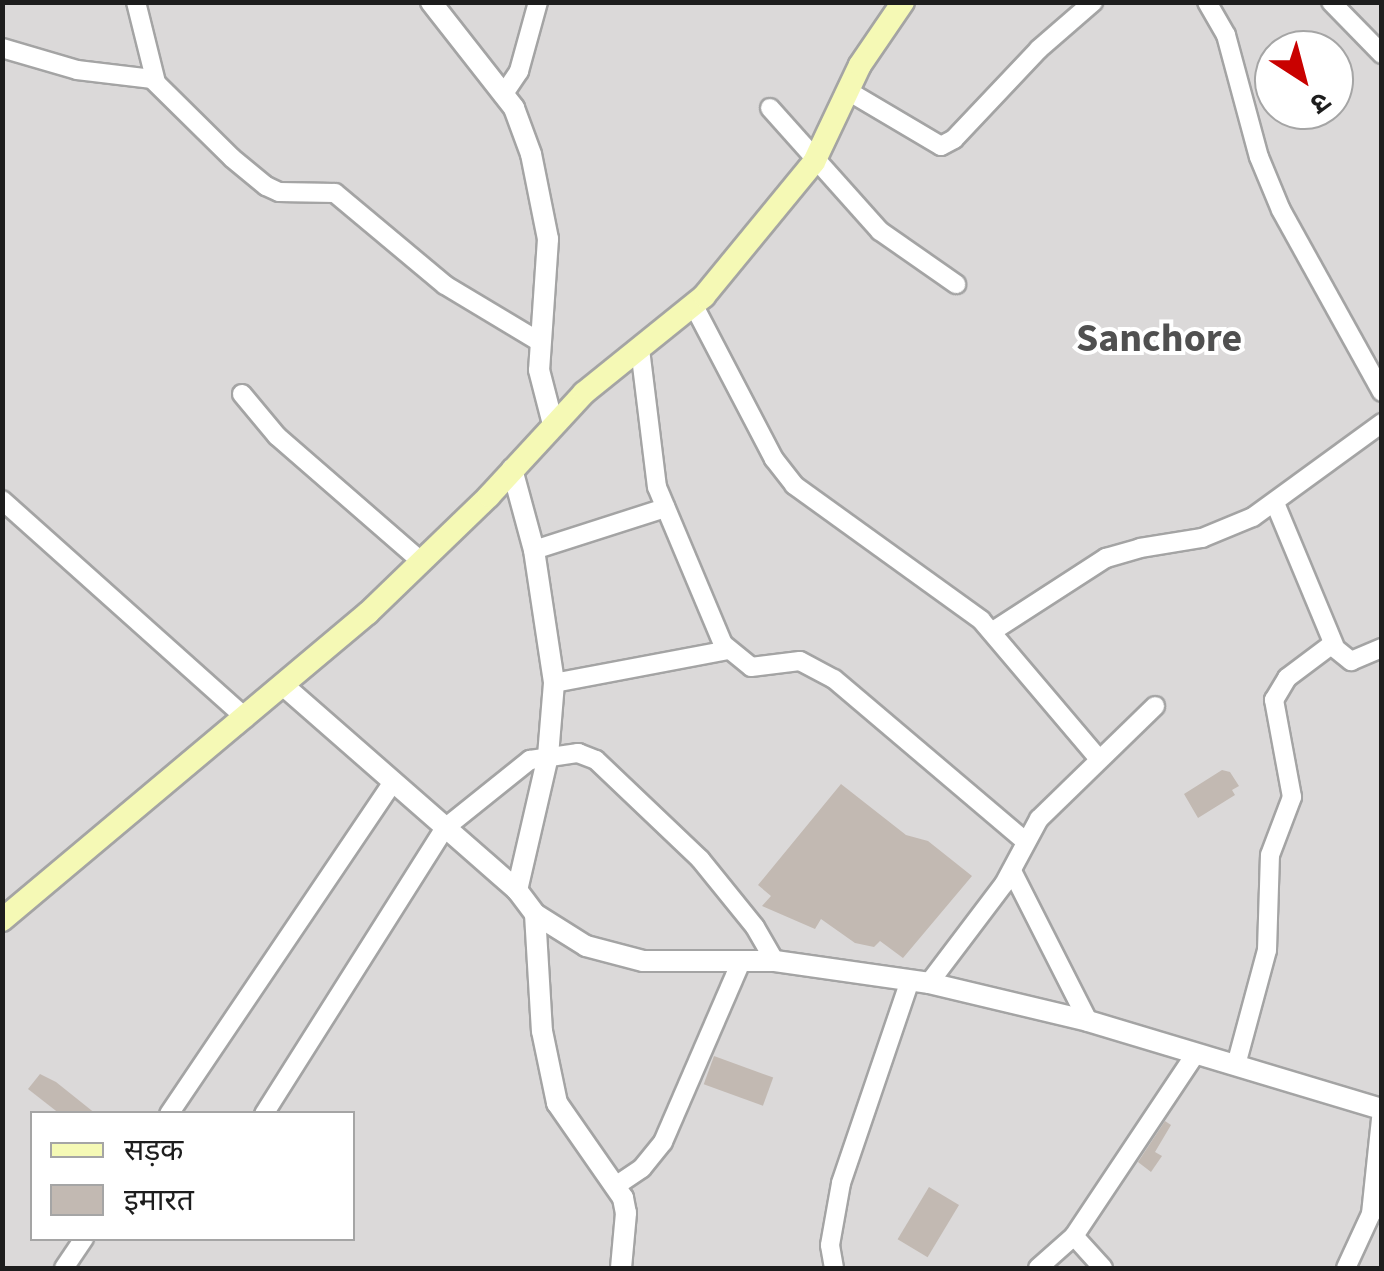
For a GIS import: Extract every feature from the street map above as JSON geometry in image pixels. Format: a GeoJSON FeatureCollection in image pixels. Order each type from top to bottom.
{"type":"FeatureCollection","features":[{"type":"Feature","properties":{"kind":"main road"},"geometry":{"type":"LineString","coordinates":[[2,920],[284,686],[422,562],[554,424],[694,306],[814,162],[875,38],[903,2]]}},
{"type":"Feature","properties":{"kind":"street"},"geometry":{"type":"LineString","coordinates":[[136,2],[156,82],[232,158],[278,192],[335,193],[445,286],[540,342]]}},
{"type":"Feature","properties":{"kind":"street"},"geometry":{"type":"LineString","coordinates":[[431,2],[522,123],[545,208],[548,254],[539,370],[554,424]]}},
{"type":"Feature","properties":{"kind":"street"},"geometry":{"type":"LineString","coordinates":[[503,95],[519,72],[538,2]]}},
{"type":"Feature","properties":{"kind":"street"},"geometry":{"type":"LineString","coordinates":[[848,91],[941,146],[954,139],[1038,49],[1094,2]]}},
{"type":"Feature","properties":{"kind":"street"},"geometry":{"type":"LineString","coordinates":[[1207,2],[1226,35],[1259,156],[1281,210],[1382,392]]}},
{"type":"Feature","properties":{"kind":"street"},"geometry":{"type":"LineString","coordinates":[[1331,2],[1382,54]]}},
{"type":"Feature","properties":{"kind":"street"},"geometry":{"type":"LineString","coordinates":[[2,48],[77,70],[156,82]]}},
{"type":"Feature","properties":{"kind":"street"},"geometry":{"type":"LineString","coordinates":[[770,108],[880,232],[956,284]]}},
{"type":"Feature","properties":{"kind":"street"},"geometry":{"type":"LineString","coordinates":[[694,306],[764,442],[794,485],[906,562],[992,631],[1098,758]]}},
{"type":"Feature","properties":{"kind":"street"},"geometry":{"type":"LineString","coordinates":[[640,349],[650,455],[666,508],[715,628],[729,650],[751,666],[800,660],[834,679],[1024,840]]}},
{"type":"Feature","properties":{"kind":"street"},"geometry":{"type":"LineString","coordinates":[[242,394],[278,436],[422,562]]}},
{"type":"Feature","properties":{"kind":"street"},"geometry":{"type":"LineString","coordinates":[[992,631],[1086,567],[1126,551],[1218,533],[1274,504],[1382,423]]}},
{"type":"Feature","properties":{"kind":"street"},"geometry":{"type":"LineString","coordinates":[[512,469],[534,550],[554,683],[548,756],[518,890]]}},
{"type":"Feature","properties":{"kind":"street"},"geometry":{"type":"LineString","coordinates":[[2,500],[246,718]]}},
{"type":"Feature","properties":{"kind":"street"},"geometry":{"type":"LineString","coordinates":[[1274,504],[1334,645],[1351,661],[1382,648]]}},
{"type":"Feature","properties":{"kind":"street"},"geometry":{"type":"LineString","coordinates":[[534,550],[666,508]]}},
{"type":"Feature","properties":{"kind":"street"},"geometry":{"type":"LineString","coordinates":[[1236,1065],[1267,950],[1270,855],[1292,797],[1274,700],[1287,678],[1334,645]]}},
{"type":"Feature","properties":{"kind":"street"},"geometry":{"type":"LineString","coordinates":[[554,683],[729,650]]}},
{"type":"Feature","properties":{"kind":"street"},"geometry":{"type":"LineString","coordinates":[[284,686],[518,890],[536,914],[586,946],[624,958],[740,964],[775,961],[920,981],[1088,1021],[1382,1110],[1376,1221],[1346,1268]]}},
{"type":"Feature","properties":{"kind":"street"},"geometry":{"type":"LineString","coordinates":[[834,1268],[830,1244],[841,1183],[920,981],[1012,870],[1024,840],[1098,758],[1155,706]]}},
{"type":"Feature","properties":{"kind":"street"},"geometry":{"type":"LineString","coordinates":[[266,1111],[444,828],[519,766],[548,756],[578,753],[596,760],[700,859],[755,927],[775,961]]}},
{"type":"Feature","properties":{"kind":"street"},"geometry":{"type":"LineString","coordinates":[[170,1111],[392,783]]}},
{"type":"Feature","properties":{"kind":"street"},"geometry":{"type":"LineString","coordinates":[[1012,870],[1088,1021]]}},
{"type":"Feature","properties":{"kind":"street"},"geometry":{"type":"LineString","coordinates":[[536,914],[538,992],[557,1103],[617,1185],[626,1213],[621,1268]]}},
{"type":"Feature","properties":{"kind":"street"},"geometry":{"type":"LineString","coordinates":[[617,1185],[642,1168],[663,1142],[740,964]]}},
{"type":"Feature","properties":{"kind":"street"},"geometry":{"type":"LineString","coordinates":[[1038,1268],[1074,1236],[1196,1054]]}},
{"type":"Feature","properties":{"kind":"street"},"geometry":{"type":"LineString","coordinates":[[1074,1236],[1103,1268]]}},
{"type":"Feature","properties":{"kind":"street"},"geometry":{"type":"LineString","coordinates":[[64,1268],[82,1241]]}},
{"type":"Feature","properties":{"kind":"shaded area"},"geometry":{"type":"Polygon","coordinates":[[[3,3],[1381,3],[1381,1268],[3,1268],[3,3]]]}},
{"type":"Feature","properties":{"kind":"building"},"geometry":{"type":"Polygon","coordinates":[[[1222,770],[1230,772],[1239,786],[1232,790],[1235,795],[1198,818],[1184,794],[1222,770]]]}},
{"type":"Feature","properties":{"kind":"building"},"geometry":{"type":"Polygon","coordinates":[[[841,784],[906,835],[928,841],[972,876],[903,958],[880,941],[874,947],[855,943],[821,919],[815,929],[762,906],[771,896],[758,885],[841,784]]]}},
{"type":"Feature","properties":{"kind":"building"},"geometry":{"type":"Polygon","coordinates":[[[714,1056],[773,1078],[763,1106],[704,1084],[714,1056]]]}},
{"type":"Feature","properties":{"kind":"building"},"geometry":{"type":"Polygon","coordinates":[[[40,1074],[92,1111],[56,1111],[28,1089],[40,1074]]]}},
{"type":"Feature","properties":{"kind":"building"},"geometry":{"type":"Polygon","coordinates":[[[1165,1121],[1171,1125],[1155,1152],[1162,1156],[1151,1172],[1138,1162],[1165,1121]]]}},
{"type":"Feature","properties":{"kind":"building"},"geometry":{"type":"Polygon","coordinates":[[[929,1187],[959,1205],[928,1257],[898,1239],[929,1187]]]}},
{"type":"Feature","properties":{"kind":"district","name":"Sanchore"},"geometry":{"type":"Point","coordinates":[1159,339]}}]}
